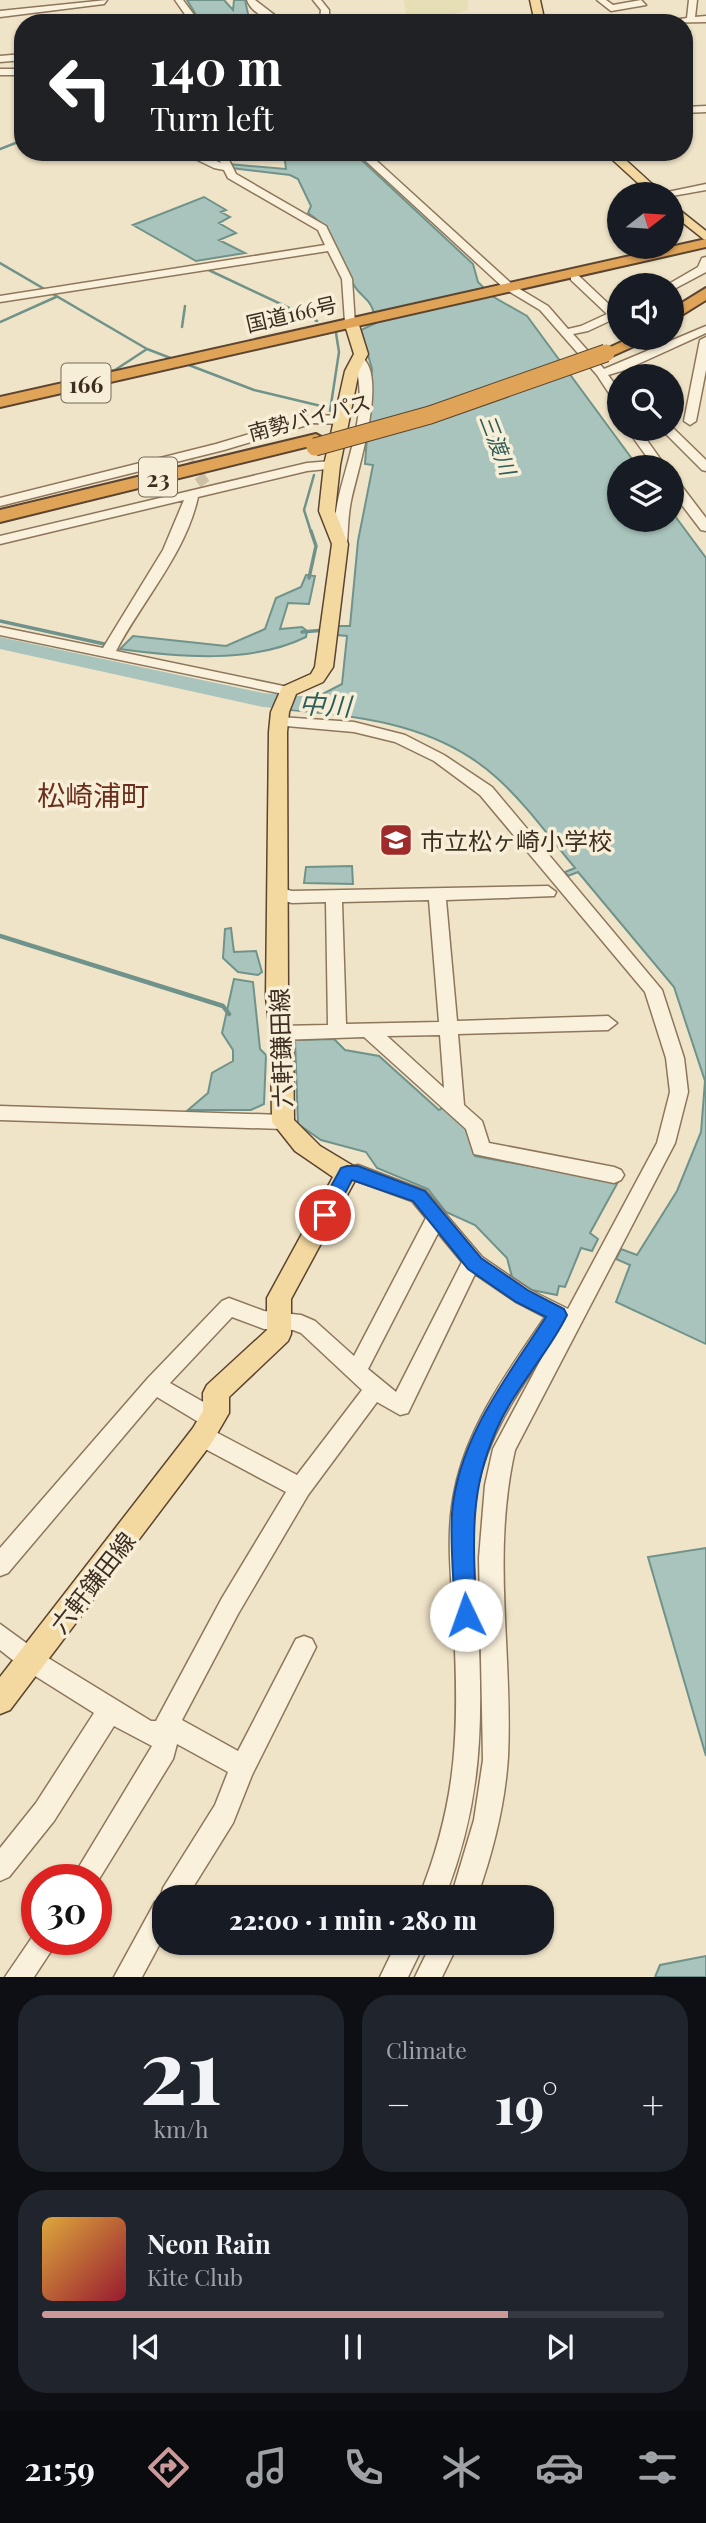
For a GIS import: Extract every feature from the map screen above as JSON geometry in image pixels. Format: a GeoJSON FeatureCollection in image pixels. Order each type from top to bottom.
{"type":"FeatureCollection","features":[{"type":"Feature","properties":{"kind":"highway"},"geometry":{"type":"LineString","coordinates":[[684,242],[706,237]]}},
{"type":"Feature","properties":{"kind":"highway","name":"国道166号"},"geometry":{"type":"LineString","coordinates":[[0,402],[706,243]]}},
{"type":"Feature","properties":{"kind":"highway","name":"国道166号"},"geometry":{"type":"LineString","coordinates":[[592,268],[623,259]]}},
{"type":"Feature","properties":{"kind":"highway"},"geometry":{"type":"LineString","coordinates":[[684,293],[706,280]]}},
{"type":"Feature","properties":{"kind":"highway"},"geometry":{"type":"LineString","coordinates":[[684,305],[706,293]]}},
{"type":"Feature","properties":{"kind":"highway"},"geometry":{"type":"LineString","coordinates":[[684,308],[706,293]]}},
{"type":"Feature","properties":{"kind":"highway"},"geometry":{"type":"LineString","coordinates":[[684,320],[706,309]]}},
{"type":"Feature","properties":{"kind":"highway","name":"南勢バイパス"},"geometry":{"type":"LineString","coordinates":[[0,516],[35,512],[429,415],[581,362],[603,349],[607,341]]}},
{"type":"Feature","properties":{"kind":"highway","name":"23"},"geometry":{"type":"LineString","coordinates":[[603,349],[607,346]]}},
{"type":"Feature","properties":{"kind":"highway","name":"23"},"geometry":{"type":"LineString","coordinates":[[603,349],[607,347]]}},
{"type":"Feature","properties":{"kind":"highway","name":"23"},"geometry":{"type":"LineString","coordinates":[[603,349],[607,348]]}},
{"type":"Feature","properties":{"kind":"highway","name":"南勢バイパス"},"geometry":{"type":"LineString","coordinates":[[316,443],[603,349]]}},
{"type":"Feature","properties":{"kind":"highway","name":"南勢バイパス"},"geometry":{"type":"LineString","coordinates":[[0,526],[35,512]]}},
{"type":"Feature","properties":{"kind":"main road"},"geometry":{"type":"LineString","coordinates":[[620,161],[644,182]]}},
{"type":"Feature","properties":{"kind":"main road"},"geometry":{"type":"LineString","coordinates":[[684,218],[706,237]]}},
{"type":"Feature","properties":{"kind":"main road"},"geometry":{"type":"LineString","coordinates":[[288,691],[310,682],[321,673],[329,629],[340,544],[327,511],[332,465],[352,371],[361,354],[351,323]]}},
{"type":"Feature","properties":{"kind":"main road","name":"六軒鎌田線"},"geometry":{"type":"LineString","coordinates":[[0,1700],[207,1427],[216,1413],[216,1392],[279,1334],[279,1298],[347,1173],[338,1170],[293,1135],[284,1116],[277,893],[280,717],[288,691]]}},
{"type":"Feature","properties":{"kind":"street"},"geometry":{"type":"LineString","coordinates":[[1,12],[104,2],[103,0]]}},
{"type":"Feature","properties":{"kind":"street"},"geometry":{"type":"LineString","coordinates":[[251,0],[252,4],[267,14]]}},
{"type":"Feature","properties":{"kind":"street"},"geometry":{"type":"LineString","coordinates":[[601,0],[611,8],[642,5],[636,0]]}},
{"type":"Feature","properties":{"kind":"street"},"geometry":{"type":"LineString","coordinates":[[205,161],[226,167]]}},
{"type":"Feature","properties":{"kind":"street"},"geometry":{"type":"LineString","coordinates":[[224,161],[232,176],[320,225],[347,279],[351,323]]}},
{"type":"Feature","properties":{"kind":"street"},"geometry":{"type":"LineString","coordinates":[[371,161],[509,287],[544,308],[568,332],[607,382]]}},
{"type":"Feature","properties":{"kind":"street"},"geometry":{"type":"LineString","coordinates":[[684,191],[706,187]]}},
{"type":"Feature","properties":{"kind":"street"},"geometry":{"type":"LineString","coordinates":[[0,299],[333,247]]}},
{"type":"Feature","properties":{"kind":"street"},"geometry":{"type":"LineString","coordinates":[[684,280],[704,269],[706,260]]}},
{"type":"Feature","properties":{"kind":"street"},"geometry":{"type":"LineString","coordinates":[[576,278],[607,308]]}},
{"type":"Feature","properties":{"kind":"street"},"geometry":{"type":"LineString","coordinates":[[568,332],[607,322]]}},
{"type":"Feature","properties":{"kind":"street"},"geometry":{"type":"LineString","coordinates":[[639,364],[706,329]]}},
{"type":"Feature","properties":{"kind":"street"},"geometry":{"type":"LineString","coordinates":[[690,421],[706,340]]}},
{"type":"Feature","properties":{"kind":"street"},"geometry":{"type":"LineString","coordinates":[[340,544],[344,504],[357,452],[364,397],[365,368],[359,359]]}},
{"type":"Feature","properties":{"kind":"street"},"geometry":{"type":"LineString","coordinates":[[601,373],[607,373]]}},
{"type":"Feature","properties":{"kind":"street"},"geometry":{"type":"LineString","coordinates":[[0,540],[35,512],[313,419],[343,420]]}},
{"type":"Feature","properties":{"kind":"street"},"geometry":{"type":"LineString","coordinates":[[684,420],[706,422]]}},
{"type":"Feature","properties":{"kind":"street"},"geometry":{"type":"LineString","coordinates":[[679,441],[706,467]]}},
{"type":"Feature","properties":{"kind":"street"},"geometry":{"type":"LineString","coordinates":[[0,502],[35,512],[192,493],[206,486],[307,467],[332,465]]}},
{"type":"Feature","properties":{"kind":"street"},"geometry":{"type":"LineString","coordinates":[[110,648],[119,627],[174,541],[192,493]]}},
{"type":"Feature","properties":{"kind":"street"},"geometry":{"type":"LineString","coordinates":[[684,499],[706,527]]}},
{"type":"Feature","properties":{"kind":"street"},"geometry":{"type":"LineString","coordinates":[[0,631],[110,648],[288,691]]}},
{"type":"Feature","properties":{"kind":"street"},"geometry":{"type":"LineString","coordinates":[[280,717],[389,734],[419,746],[486,791],[653,990],[675,1059],[679,1092],[676,1114],[666,1143],[603,1262],[494,1414],[474,1461],[466,1491],[462,1539],[471,1736],[465,1790],[457,1829],[436,1885]]}},
{"type":"Feature","properties":{"kind":"street"},"geometry":{"type":"LineString","coordinates":[[277,893],[292,897],[548,892]]}},
{"type":"Feature","properties":{"kind":"street"},"geometry":{"type":"LineString","coordinates":[[437,894],[455,1107]]}},
{"type":"Feature","properties":{"kind":"street"},"geometry":{"type":"LineString","coordinates":[[334,896],[337,1031]]}},
{"type":"Feature","properties":{"kind":"street"},"geometry":{"type":"LineString","coordinates":[[281,1038],[337,1031],[607,1023]]}},
{"type":"Feature","properties":{"kind":"street"},"geometry":{"type":"LineString","coordinates":[[369,1031],[475,1126],[481,1149],[614,1175]]}},
{"type":"Feature","properties":{"kind":"street"},"geometry":{"type":"LineString","coordinates":[[0,1113],[284,1116]]}},
{"type":"Feature","properties":{"kind":"street"},"geometry":{"type":"LineString","coordinates":[[347,1173],[358,1173],[419,1196],[475,1264],[523,1296],[564,1317]]}},
{"type":"Feature","properties":{"kind":"street"},"geometry":{"type":"LineString","coordinates":[[356,1371],[437,1215]]}},
{"type":"Feature","properties":{"kind":"street"},"geometry":{"type":"LineString","coordinates":[[0,1565],[155,1385],[229,1307],[264,1320],[281,1320],[308,1327],[375,1389],[400,1406],[467,1269],[475,1264]]}},
{"type":"Feature","properties":{"kind":"street"},"geometry":{"type":"LineString","coordinates":[[467,1885],[481,1838],[496,1743],[490,1527],[493,1488],[504,1449],[564,1317]]}},
{"type":"Feature","properties":{"kind":"street"},"geometry":{"type":"LineString","coordinates":[[155,1385],[207,1427],[300,1488]]}},
{"type":"Feature","properties":{"kind":"street"},"geometry":{"type":"LineString","coordinates":[[94,1864],[164,1750],[167,1724],[230,1606],[300,1488],[375,1389]]}},
{"type":"Feature","properties":{"kind":"street"},"geometry":{"type":"LineString","coordinates":[[0,1635],[32,1661],[109,1712],[148,1733],[181,1732],[243,1767]]}},
{"type":"Feature","properties":{"kind":"street"},"geometry":{"type":"LineString","coordinates":[[180,1885],[224,1814],[243,1767],[304,1647]]}},
{"type":"Feature","properties":{"kind":"street"},"geometry":{"type":"LineString","coordinates":[[0,1868],[45,1812],[109,1712]]}},
{"type":"Feature","properties":{"kind":"street"},"geometry":{"type":"LineString","coordinates":[[127,1977],[152,1932]]}},
{"type":"Feature","properties":{"kind":"street"},"geometry":{"type":"LineString","coordinates":[[18,1977],[34,1955]]}},
{"type":"Feature","properties":{"kind":"street"},"geometry":{"type":"LineString","coordinates":[[393,1977],[405,1955]]}},
{"type":"Feature","properties":{"kind":"street"},"geometry":{"type":"LineString","coordinates":[[428,1977],[439,1955]]}},
{"type":"Feature","properties":{"kind":"shaded area"},"geometry":{"type":"Polygon","coordinates":[[[404,0],[468,0],[468,10],[453,14],[406,14],[404,0]]]}},
{"type":"Feature","properties":{"kind":"water"},"geometry":{"type":"Polygon","coordinates":[[[187,0],[224,0],[233,10],[234,0],[245,0],[248,14],[196,14],[187,0]]]}},
{"type":"Feature","properties":{"kind":"water","name":"三渡川"},"geometry":{"type":"Polygon","coordinates":[[[285,161],[363,161],[473,264],[478,282],[492,296],[527,316],[607,425],[607,441],[619,441],[629,455],[607,455],[607,532],[684,532],[684,528],[706,558],[706,1344],[616,1302],[630,1265],[616,1259],[621,1249],[637,1255],[677,1191],[701,1132],[705,1081],[674,987],[578,872],[568,876],[565,872],[575,868],[528,810],[508,788],[475,760],[426,735],[400,727],[373,720],[291,710],[296,697],[315,698],[342,684],[347,636],[337,635],[338,626],[350,626],[358,541],[373,465],[365,464],[372,369],[361,330],[376,323],[372,307],[352,282],[330,236],[318,220],[308,213],[311,206],[298,179],[290,175],[231,168],[228,164],[286,169],[285,161]]]}},
{"type":"Feature","properties":{"kind":"water"},"geometry":{"type":"Polygon","coordinates":[[[204,197],[226,210],[221,212],[230,217],[219,223],[236,233],[219,240],[245,253],[196,261],[133,225],[204,197]]]}},
{"type":"Feature","properties":{"kind":"water"},"geometry":{"type":"Polygon","coordinates":[[[306,575],[315,576],[309,604],[288,603],[280,629],[302,627],[307,631],[306,637],[285,646],[239,655],[214,656],[120,649],[133,636],[226,646],[265,629],[276,598],[301,587],[306,575]]]}},
{"type":"Feature","properties":{"kind":"water"},"geometry":{"type":"Polygon","coordinates":[[[352,866],[353,884],[304,883],[306,867],[352,866]]]}},
{"type":"Feature","properties":{"kind":"water"},"geometry":{"type":"Polygon","coordinates":[[[231,928],[234,952],[256,951],[262,972],[258,975],[238,972],[223,958],[225,929],[231,928]]]}},
{"type":"Feature","properties":{"kind":"water"},"geometry":{"type":"Polygon","coordinates":[[[234,979],[253,982],[260,1049],[266,1055],[264,1104],[251,1110],[188,1110],[208,1093],[212,1073],[233,1061],[233,1050],[222,1033],[234,979]]]}},
{"type":"Feature","properties":{"kind":"water"},"geometry":{"type":"Polygon","coordinates":[[[334,1039],[345,1050],[379,1056],[439,1110],[444,1107],[466,1128],[475,1156],[618,1182],[590,1233],[598,1239],[592,1251],[581,1248],[565,1287],[559,1286],[557,1295],[532,1290],[512,1277],[507,1258],[475,1225],[446,1212],[428,1189],[377,1168],[366,1152],[321,1140],[298,1124],[295,1040],[334,1039]]]}},
{"type":"Feature","properties":{"kind":"water"},"geometry":{"type":"Polygon","coordinates":[[[706,1548],[706,1756],[648,1557],[706,1548]]]}},
{"type":"Feature","properties":{"kind":"water"},"geometry":{"type":"Polygon","coordinates":[[[706,1956],[706,1977],[655,1977],[660,1965],[706,1956]]]}},
{"type":"Feature","properties":{"kind":"waterway"},"geometry":{"type":"LineString","coordinates":[[0,149],[14,144]]}},
{"type":"Feature","properties":{"kind":"waterway"},"geometry":{"type":"LineString","coordinates":[[0,263],[147,349]]}},
{"type":"Feature","properties":{"kind":"waterway"},"geometry":{"type":"LineString","coordinates":[[198,265],[317,321]]}},
{"type":"Feature","properties":{"kind":"waterway"},"geometry":{"type":"LineString","coordinates":[[0,322],[56,297]]}},
{"type":"Feature","properties":{"kind":"waterway"},"geometry":{"type":"LineString","coordinates":[[182,327],[185,306]]}},
{"type":"Feature","properties":{"kind":"waterway"},"geometry":{"type":"LineString","coordinates":[[330,411],[339,352],[336,333]]}},
{"type":"Feature","properties":{"kind":"waterway"},"geometry":{"type":"LineString","coordinates":[[82,377],[115,370],[147,349]]}},
{"type":"Feature","properties":{"kind":"waterway"},"geometry":{"type":"LineString","coordinates":[[147,349],[254,390],[321,406]]}},
{"type":"Feature","properties":{"kind":"waterway"},"geometry":{"type":"LineString","coordinates":[[311,532],[304,510],[314,475]]}},
{"type":"Feature","properties":{"kind":"waterway"},"geometry":{"type":"LineString","coordinates":[[309,578],[316,546],[311,531]]}},
{"type":"Feature","properties":{"kind":"waterway"},"geometry":{"type":"LineString","coordinates":[[0,621],[109,645]]}},
{"type":"Feature","properties":{"kind":"waterway"},"geometry":{"type":"LineString","coordinates":[[302,632],[325,630]]}},
{"type":"Feature","properties":{"kind":"waterway","name":"中川"},"geometry":{"type":"LineString","coordinates":[[0,643],[263,700],[310,704]]}},
{"type":"Feature","properties":{"kind":"waterway"},"geometry":{"type":"LineString","coordinates":[[0,936],[223,1006],[229,1014]]}},
{"type":"Feature","properties":{"kind":"tunnel"},"geometry":{"type":"LineString","coordinates":[[189,462],[205,484]]}},
{"type":"Feature","properties":{"kind":"place","name":"市立松ヶ崎小学校"},"geometry":{"type":"Point","coordinates":[396,840]}},
{"type":"Feature","properties":{"kind":"district","name":"松崎浦町"},"geometry":{"type":"Point","coordinates":[93,794]}},
{"type":"Feature","properties":{"kind":"route"},"geometry":{"type":"LineString","coordinates":[[325,1215],[347,1173],[358,1173],[419,1196],[426,1201],[475,1264],[523,1296],[558,1315],[494,1414],[470,1473],[463,1513],[462,1539],[466,1615]]}}]}
